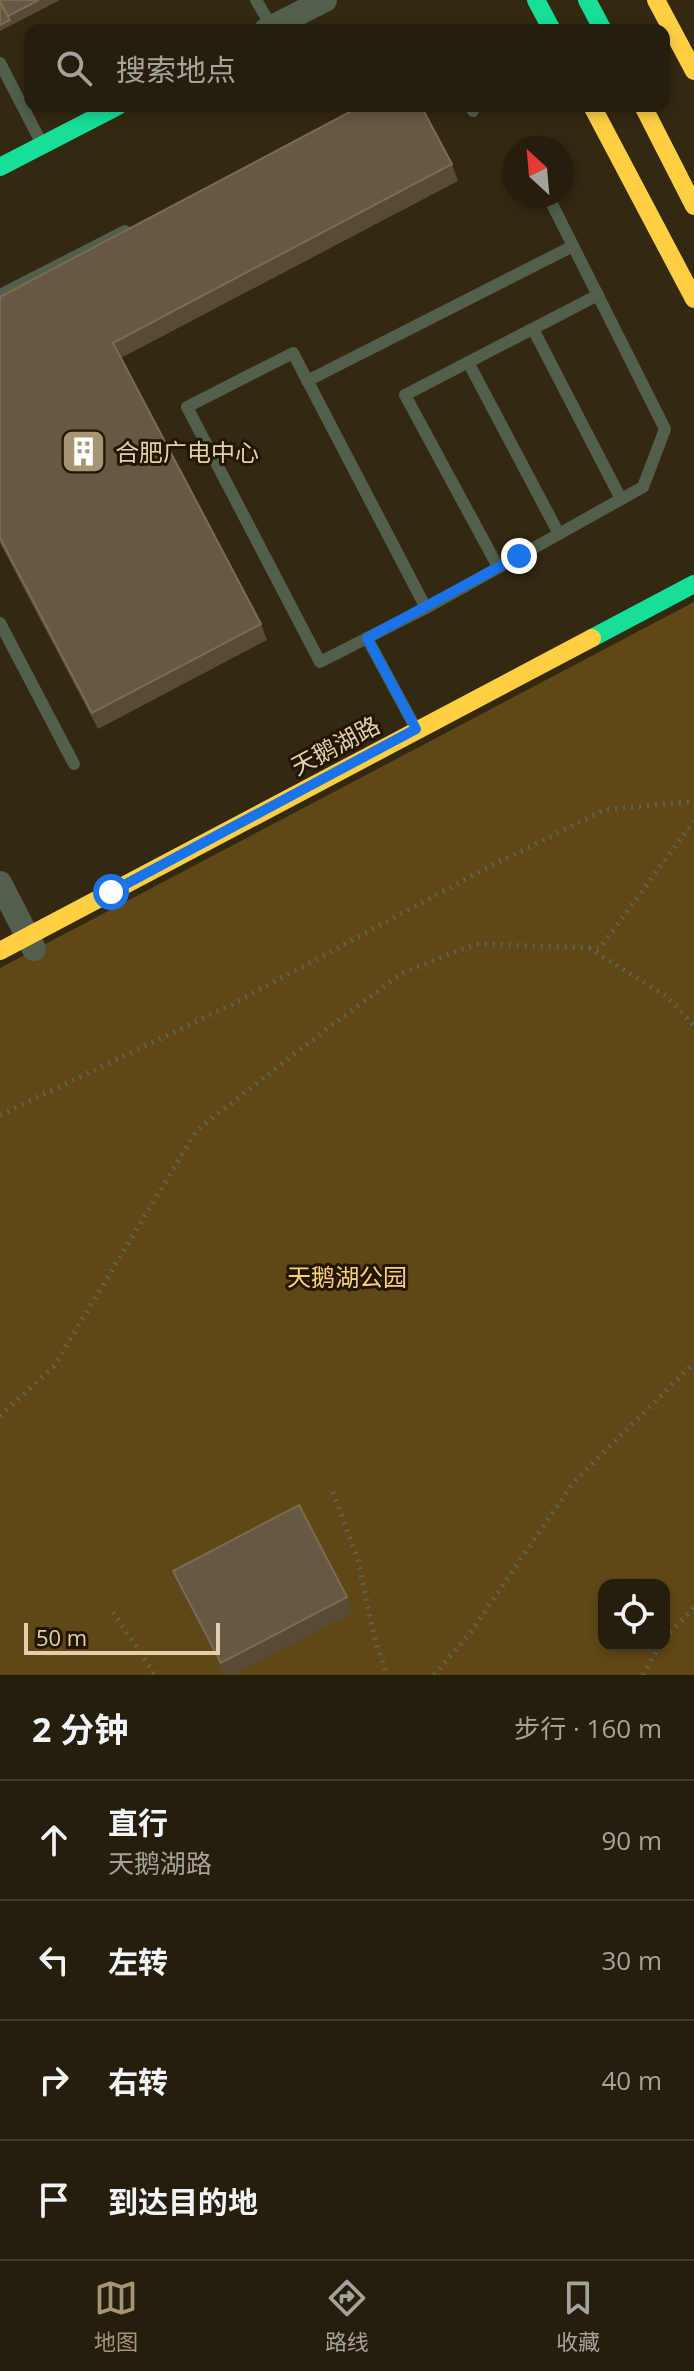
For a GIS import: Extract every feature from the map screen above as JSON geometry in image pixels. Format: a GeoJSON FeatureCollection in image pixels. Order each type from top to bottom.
{"type":"FeatureCollection","features":[{"type":"Feature","properties":{"kind":"street"},"geometry":{"type":"LineString","coordinates":[[279,24],[325,0]]}},
{"type":"Feature","properties":{"kind":"street"},"geometry":{"type":"LineString","coordinates":[[536,0],[549,24]]}},
{"type":"Feature","properties":{"kind":"street"},"geometry":{"type":"LineString","coordinates":[[587,0],[600,24]]}},
{"type":"Feature","properties":{"kind":"street"},"geometry":{"type":"LineString","coordinates":[[656,0],[669,24]]}},
{"type":"Feature","properties":{"kind":"street"},"geometry":{"type":"LineString","coordinates":[[670,26],[694,71]]}},
{"type":"Feature","properties":{"kind":"street"},"geometry":{"type":"LineString","coordinates":[[0,167],[106,112]]}},
{"type":"Feature","properties":{"kind":"street"},"geometry":{"type":"LineString","coordinates":[[595,112],[694,299]]}},
{"type":"Feature","properties":{"kind":"street"},"geometry":{"type":"LineString","coordinates":[[646,112],[694,206]]}},
{"type":"Feature","properties":{"kind":"street","name":"天鹅湖路"},"geometry":{"type":"LineString","coordinates":[[0,968],[31,943],[416,729],[694,584]]}},
{"type":"Feature","properties":{"kind":"street","name":"天鹅湖路"},"geometry":{"type":"LineString","coordinates":[[0,951],[31,943],[694,602]]}},
{"type":"Feature","properties":{"kind":"street"},"geometry":{"type":"LineString","coordinates":[[0,883],[31,943]]}},
{"type":"Feature","properties":{"kind":"lane"},"geometry":{"type":"LineString","coordinates":[[256,0],[267,24]]}},
{"type":"Feature","properties":{"kind":"lane"},"geometry":{"type":"LineString","coordinates":[[0,63],[24,110]]}},
{"type":"Feature","properties":{"kind":"lane"},"geometry":{"type":"LineString","coordinates":[[25,112],[42,145]]}},
{"type":"Feature","properties":{"kind":"lane"},"geometry":{"type":"LineString","coordinates":[[426,608],[293,353],[187,407],[320,662],[426,608],[643,487],[665,429],[554,208]]}},
{"type":"Feature","properties":{"kind":"lane"},"geometry":{"type":"LineString","coordinates":[[0,295],[141,222]]}},
{"type":"Feature","properties":{"kind":"lane"},"geometry":{"type":"LineString","coordinates":[[307,381],[573,246]]}},
{"type":"Feature","properties":{"kind":"lane"},"geometry":{"type":"LineString","coordinates":[[498,567],[405,395],[598,295]]}},
{"type":"Feature","properties":{"kind":"lane"},"geometry":{"type":"LineString","coordinates":[[533,329],[621,499]]}},
{"type":"Feature","properties":{"kind":"lane"},"geometry":{"type":"LineString","coordinates":[[468,362],[559,534]]}},
{"type":"Feature","properties":{"kind":"lane"},"geometry":{"type":"LineString","coordinates":[[0,623],[74,764]]}},
{"type":"Feature","properties":{"kind":"lane"},"geometry":{"type":"LineString","coordinates":[[367,638],[416,729]]}},
{"type":"Feature","properties":{"kind":"path"},"geometry":{"type":"LineString","coordinates":[[0,1115],[233,1004],[483,870],[604,810],[694,801]]}},
{"type":"Feature","properties":{"kind":"path"},"geometry":{"type":"LineString","coordinates":[[0,1416],[54,1366],[197,1130],[402,973],[475,944],[600,948],[694,821]]}},
{"type":"Feature","properties":{"kind":"path"},"geometry":{"type":"LineString","coordinates":[[589,948],[666,996],[694,1026]]}},
{"type":"Feature","properties":{"kind":"path"},"geometry":{"type":"LineString","coordinates":[[434,1675],[470,1633],[573,1483],[694,1363]]}},
{"type":"Feature","properties":{"kind":"path"},"geometry":{"type":"LineString","coordinates":[[333,1492],[358,1560],[375,1640],[387,1675]]}},
{"type":"Feature","properties":{"kind":"path"},"geometry":{"type":"LineString","coordinates":[[670,1632],[694,1608]]}},
{"type":"Feature","properties":{"kind":"path"},"geometry":{"type":"LineString","coordinates":[[113,1612],[155,1675]]}},
{"type":"Feature","properties":{"kind":"path"},"geometry":{"type":"LineString","coordinates":[[643,1675],[657,1651]]}},
{"type":"Feature","properties":{"kind":"green space","name":"天鹅湖公园"},"geometry":{"type":"Polygon","coordinates":[[[694,602],[694,1675],[0,1675],[0,968],[694,602]]]}},
{"type":"Feature","properties":{"kind":"building"},"geometry":{"type":"Polygon","coordinates":[[[0,0],[39,0],[8,16],[0,0]]]}},
{"type":"Feature","properties":{"kind":"building"},"geometry":{"type":"Polygon","coordinates":[[[0,3],[10,20],[0,25],[0,3]]]}},
{"type":"Feature","properties":{"kind":"building","name":"合肥广电中心"},"geometry":{"type":"Polygon","coordinates":[[[350,112],[424,112],[452,164],[113,343],[261,624],[92,713],[0,538],[0,297],[350,112]]]}},
{"type":"Feature","properties":{"kind":"building"},"geometry":{"type":"Polygon","coordinates":[[[299,1505],[347,1597],[221,1663],[173,1571],[299,1505]]]}},
{"type":"Feature","properties":{"kind":"traffic: fast"},"geometry":{"type":"LineString","coordinates":[[536,0],[549,24]]}},
{"type":"Feature","properties":{"kind":"traffic: fast"},"geometry":{"type":"LineString","coordinates":[[587,0],[600,24]]}},
{"type":"Feature","properties":{"kind":"traffic: fast"},"geometry":{"type":"LineString","coordinates":[[0,167],[106,112]]}},
{"type":"Feature","properties":{"kind":"traffic: fast"},"geometry":{"type":"LineString","coordinates":[[592,638],[694,584]]}},
{"type":"Feature","properties":{"kind":"traffic: slow"},"geometry":{"type":"LineString","coordinates":[[656,0],[669,24]]}},
{"type":"Feature","properties":{"kind":"traffic: slow"},"geometry":{"type":"LineString","coordinates":[[670,26],[694,71]]}},
{"type":"Feature","properties":{"kind":"traffic: slow"},"geometry":{"type":"LineString","coordinates":[[595,112],[694,299]]}},
{"type":"Feature","properties":{"kind":"traffic: slow"},"geometry":{"type":"LineString","coordinates":[[646,112],[694,206]]}},
{"type":"Feature","properties":{"kind":"traffic: slow"},"geometry":{"type":"LineString","coordinates":[[0,951],[592,638]]}},
{"type":"Feature","properties":{"kind":"place","name":"合肥广电中心"},"geometry":{"type":"Point","coordinates":[84,451]}},
{"type":"Feature","properties":{"kind":"route"},"geometry":{"type":"LineString","coordinates":[[111,892],[416,729],[367,638],[519,556]]}}]}
